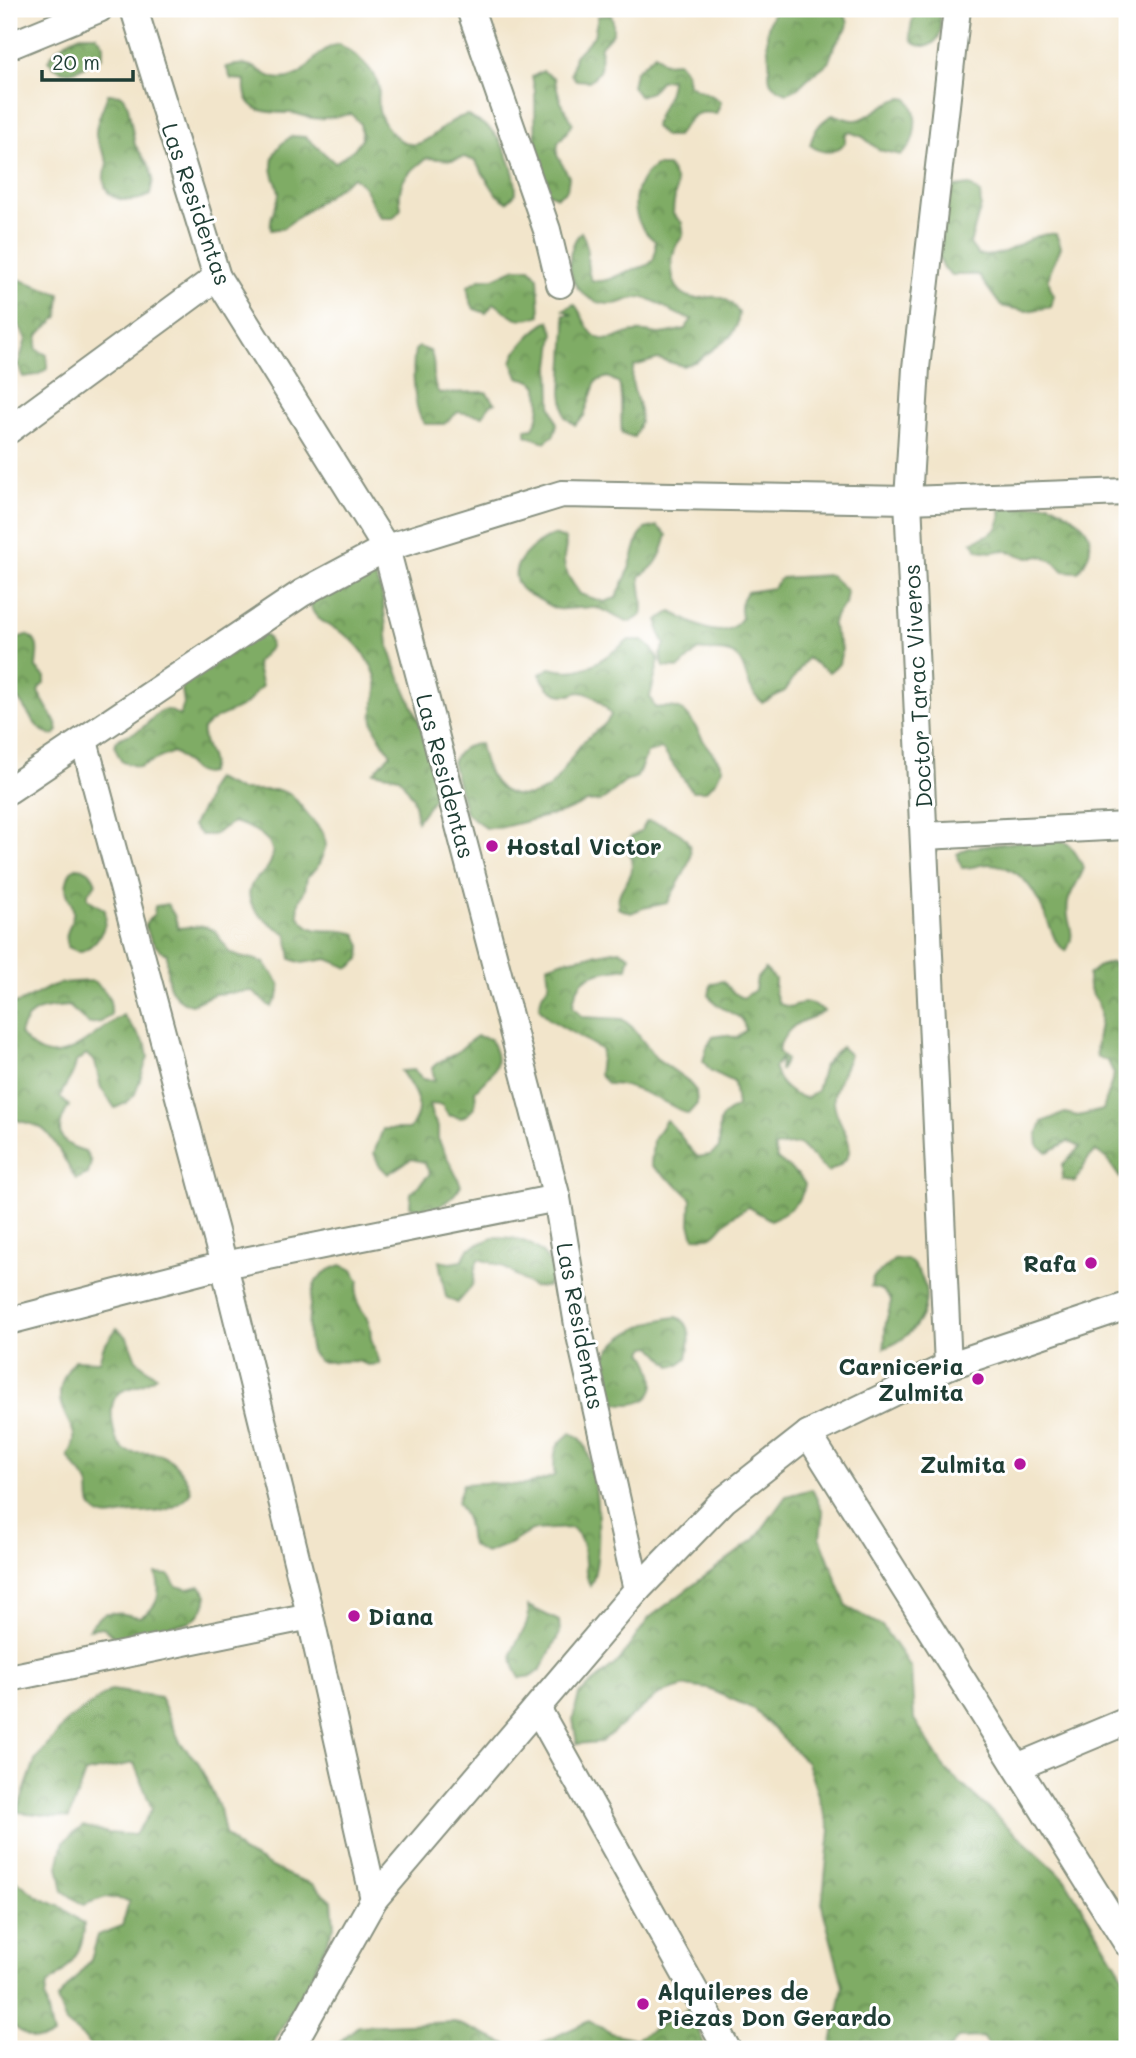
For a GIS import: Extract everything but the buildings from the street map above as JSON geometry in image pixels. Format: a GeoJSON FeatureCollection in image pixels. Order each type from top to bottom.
{"type":"FeatureCollection","features":[{"type":"Feature","properties":{"kind":"street"},"geometry":{"type":"LineString","coordinates":[[9,46],[99,9]]}},
{"type":"Feature","properties":{"kind":"street","name":"Las Residentas"},"geometry":{"type":"LineString","coordinates":[[134,9],[217,277],[386,548],[557,1198],[579,1331],[637,1590]]}},
{"type":"Feature","properties":{"kind":"street"},"geometry":{"type":"LineString","coordinates":[[470,9],[547,230],[559,284]]}},
{"type":"Feature","properties":{"kind":"street","name":"Doctor Tarac Viveros"},"geometry":{"type":"LineString","coordinates":[[948,1366],[908,500],[916,368],[957,9]]}},
{"type":"Feature","properties":{"kind":"street"},"geometry":{"type":"LineString","coordinates":[[9,430],[217,277]]}},
{"type":"Feature","properties":{"kind":"street"},"geometry":{"type":"LineString","coordinates":[[9,790],[302,593],[386,548],[562,494],[908,500],[1127,492]]}},
{"type":"Feature","properties":{"kind":"street"},"geometry":{"type":"LineString","coordinates":[[84,741],[224,1265],[310,1616],[374,1899]]}},
{"type":"Feature","properties":{"kind":"street"},"geometry":{"type":"LineString","coordinates":[[925,836],[1127,825]]}},
{"type":"Feature","properties":{"kind":"street"},"geometry":{"type":"LineString","coordinates":[[9,1321],[224,1265],[557,1198]]}},
{"type":"Feature","properties":{"kind":"street"},"geometry":{"type":"LineString","coordinates":[[290,2049],[374,1899],[637,1590],[724,1500],[808,1434],[948,1366],[1127,1306]]}},
{"type":"Feature","properties":{"kind":"street"},"geometry":{"type":"LineString","coordinates":[[808,1434],[1127,1943]]}},
{"type":"Feature","properties":{"kind":"street"},"geometry":{"type":"LineString","coordinates":[[9,1678],[310,1616]]}},
{"type":"Feature","properties":{"kind":"street"},"geometry":{"type":"LineString","coordinates":[[537,1709],[727,2049]]}},
{"type":"Feature","properties":{"kind":"street"},"geometry":{"type":"LineString","coordinates":[[1017,1767],[1127,1721]]}},
{"type":"Feature","properties":{"kind":"green space"},"geometry":{"type":"Polygon","coordinates":[[[775,9],[842,9],[848,22],[828,63],[798,88],[787,93],[774,86],[769,78],[767,33],[775,9]]]}},
{"type":"Feature","properties":{"kind":"green space"},"geometry":{"type":"Polygon","coordinates":[[[915,9],[938,9],[941,26],[939,35],[928,46],[914,43],[911,39],[915,9]]]}},
{"type":"Feature","properties":{"kind":"green space"},"geometry":{"type":"Polygon","coordinates":[[[611,15],[613,33],[601,46],[601,66],[598,73],[589,81],[576,80],[571,74],[575,56],[594,36],[598,16],[611,15]]]}},
{"type":"Feature","properties":{"kind":"green space"},"geometry":{"type":"Polygon","coordinates":[[[81,35],[96,35],[104,45],[102,57],[81,69],[68,72],[48,61],[62,45],[81,35]]]}},
{"type":"Feature","properties":{"kind":"green space"},"geometry":{"type":"Polygon","coordinates":[[[339,44],[363,62],[375,77],[380,114],[401,141],[420,143],[453,120],[467,115],[489,128],[506,151],[516,193],[507,202],[497,195],[475,161],[464,157],[452,160],[427,158],[404,179],[400,191],[401,209],[393,218],[381,218],[363,186],[353,177],[283,228],[271,230],[271,218],[279,193],[272,170],[273,158],[278,148],[292,136],[306,137],[335,163],[354,149],[362,138],[360,123],[351,114],[316,118],[264,111],[251,105],[245,91],[245,80],[231,79],[226,67],[247,65],[272,77],[289,78],[302,72],[324,51],[339,44]]]}},
{"type":"Feature","properties":{"kind":"green space"},"geometry":{"type":"Polygon","coordinates":[[[655,54],[664,63],[678,62],[686,72],[688,84],[721,102],[716,114],[697,114],[677,136],[664,136],[655,127],[669,92],[671,79],[660,81],[651,92],[639,96],[632,86],[635,72],[655,54]]]}},
{"type":"Feature","properties":{"kind":"green space"},"geometry":{"type":"Polygon","coordinates":[[[543,71],[554,78],[561,102],[573,124],[558,143],[557,155],[569,177],[567,190],[557,197],[546,192],[536,168],[535,91],[532,77],[543,71]]]}},
{"type":"Feature","properties":{"kind":"green space"},"geometry":{"type":"Polygon","coordinates":[[[108,94],[122,95],[128,106],[135,145],[149,166],[153,179],[150,195],[143,198],[128,200],[114,197],[105,186],[107,162],[96,131],[108,94]]]}},
{"type":"Feature","properties":{"kind":"green space"},"geometry":{"type":"Polygon","coordinates":[[[902,98],[908,99],[912,105],[915,128],[911,144],[901,155],[879,150],[863,137],[850,132],[845,135],[845,142],[833,151],[819,150],[810,145],[818,127],[833,115],[850,120],[861,119],[902,98]]]}},
{"type":"Feature","properties":{"kind":"green space"},"geometry":{"type":"Polygon","coordinates":[[[655,166],[668,166],[676,185],[673,214],[682,223],[683,236],[677,244],[672,262],[674,282],[681,292],[689,297],[724,298],[739,313],[737,325],[730,337],[697,361],[683,366],[658,359],[634,366],[633,385],[640,417],[634,437],[622,434],[619,383],[608,377],[596,381],[584,416],[575,425],[565,417],[562,392],[566,327],[564,315],[573,315],[563,310],[574,304],[592,333],[606,340],[631,333],[658,334],[685,329],[692,319],[643,298],[603,304],[583,293],[571,274],[571,252],[581,232],[586,244],[591,280],[608,280],[651,262],[654,258],[655,241],[640,224],[635,204],[640,183],[655,166]]]}},
{"type":"Feature","properties":{"kind":"green space"},"geometry":{"type":"Polygon","coordinates":[[[969,185],[980,193],[981,206],[970,244],[978,255],[999,254],[1036,237],[1056,234],[1061,247],[1049,276],[1054,295],[1051,307],[1026,311],[1001,306],[978,275],[952,275],[943,267],[938,255],[943,193],[955,187],[969,185]]]}},
{"type":"Feature","properties":{"kind":"green space"},"geometry":{"type":"Polygon","coordinates":[[[516,268],[530,268],[538,277],[540,315],[520,319],[494,303],[486,313],[474,309],[468,286],[480,279],[494,278],[516,268]]]}},
{"type":"Feature","properties":{"kind":"green space"},"geometry":{"type":"Polygon","coordinates":[[[9,279],[18,279],[60,294],[58,317],[38,335],[36,349],[47,355],[47,369],[37,375],[23,377],[18,365],[26,339],[20,327],[9,317],[9,279]]]}},
{"type":"Feature","properties":{"kind":"green space"},"geometry":{"type":"Polygon","coordinates":[[[549,321],[554,333],[550,366],[551,405],[557,424],[554,435],[544,442],[526,435],[526,429],[533,428],[539,412],[537,387],[531,381],[518,377],[512,363],[526,339],[549,321]]]}},
{"type":"Feature","properties":{"kind":"green space"},"geometry":{"type":"Polygon","coordinates":[[[419,347],[430,351],[434,383],[439,393],[486,392],[495,403],[489,406],[483,416],[458,412],[444,424],[425,424],[418,410],[414,389],[414,358],[415,350],[419,347]]]}},
{"type":"Feature","properties":{"kind":"green space"},"geometry":{"type":"Polygon","coordinates":[[[1049,503],[1079,522],[1090,539],[1086,560],[1078,572],[1064,571],[1053,561],[1041,556],[1028,558],[1004,550],[978,550],[972,542],[997,528],[1000,523],[1000,509],[1049,503]]]}},
{"type":"Feature","properties":{"kind":"green space"},"geometry":{"type":"Polygon","coordinates":[[[657,526],[667,535],[658,559],[640,576],[642,615],[631,622],[596,608],[558,609],[524,591],[516,579],[516,571],[524,555],[554,535],[565,539],[565,566],[580,594],[604,602],[616,598],[627,575],[638,539],[645,529],[657,526]]]}},
{"type":"Feature","properties":{"kind":"green space"},"geometry":{"type":"Polygon","coordinates":[[[373,571],[382,594],[388,644],[427,740],[435,768],[436,795],[417,821],[413,797],[399,777],[374,772],[391,754],[373,721],[377,683],[370,664],[349,637],[317,617],[311,605],[315,598],[346,573],[373,571]]]}},
{"type":"Feature","properties":{"kind":"green space"},"geometry":{"type":"Polygon","coordinates":[[[830,575],[847,591],[845,604],[836,614],[832,626],[842,649],[839,664],[829,672],[807,658],[785,691],[762,703],[753,692],[740,661],[732,654],[698,650],[679,668],[664,667],[660,655],[665,644],[659,632],[658,620],[671,612],[708,629],[726,630],[742,618],[740,604],[747,592],[773,588],[781,578],[830,575]]]}},
{"type":"Feature","properties":{"kind":"green space"},"geometry":{"type":"Polygon","coordinates":[[[260,632],[268,638],[270,645],[256,663],[262,687],[247,703],[213,720],[203,729],[211,762],[209,773],[198,773],[173,752],[139,767],[122,762],[115,747],[118,739],[141,729],[162,710],[169,710],[180,716],[184,703],[181,683],[260,632]]]}},
{"type":"Feature","properties":{"kind":"green space"},"geometry":{"type":"Polygon","coordinates":[[[26,635],[37,645],[36,668],[45,677],[45,683],[38,692],[57,725],[58,731],[54,735],[40,729],[9,690],[9,641],[26,635]]]}},
{"type":"Feature","properties":{"kind":"green space"},"geometry":{"type":"Polygon","coordinates":[[[629,640],[642,640],[659,660],[650,697],[655,708],[676,708],[688,716],[722,768],[716,781],[706,791],[692,791],[662,749],[647,753],[637,777],[625,782],[601,801],[587,802],[564,812],[499,828],[486,828],[466,813],[452,762],[460,751],[480,744],[490,774],[502,789],[510,794],[532,795],[547,789],[584,741],[611,715],[594,697],[580,692],[563,695],[554,692],[540,674],[550,668],[573,671],[583,669],[629,640]]]}},
{"type":"Feature","properties":{"kind":"green space"},"geometry":{"type":"Polygon","coordinates":[[[215,779],[239,790],[279,790],[292,795],[323,833],[326,845],[317,868],[307,877],[298,915],[304,923],[317,930],[339,930],[356,934],[361,946],[360,959],[349,968],[327,959],[302,963],[291,959],[287,934],[252,906],[250,890],[271,860],[272,852],[265,838],[250,828],[233,822],[213,835],[201,835],[193,826],[215,779]]]}},
{"type":"Feature","properties":{"kind":"green space"},"geometry":{"type":"Polygon","coordinates":[[[647,821],[656,822],[679,833],[687,841],[690,858],[668,903],[631,913],[618,908],[618,898],[631,874],[631,859],[627,848],[631,837],[641,831],[647,821]]]}},
{"type":"Feature","properties":{"kind":"green space"},"geometry":{"type":"Polygon","coordinates":[[[1046,838],[1070,846],[1084,868],[1068,903],[1071,938],[1066,951],[1056,942],[1036,896],[1022,878],[1002,866],[990,864],[962,868],[957,854],[968,848],[1046,838]]]}},
{"type":"Feature","properties":{"kind":"green space"},"geometry":{"type":"Polygon","coordinates":[[[78,867],[87,870],[93,877],[96,883],[88,893],[88,899],[105,910],[106,917],[100,936],[79,952],[68,947],[66,938],[73,910],[66,887],[67,880],[71,871],[78,867]]]}},
{"type":"Feature","properties":{"kind":"green space"},"geometry":{"type":"Polygon","coordinates":[[[167,904],[178,928],[204,926],[215,931],[229,952],[265,963],[280,985],[278,997],[271,1007],[252,991],[214,994],[191,1005],[176,997],[169,985],[167,954],[153,942],[145,924],[154,914],[155,906],[167,904]]]}},
{"type":"Feature","properties":{"kind":"green space"},"geometry":{"type":"Polygon","coordinates":[[[619,950],[630,956],[627,968],[598,973],[584,980],[575,995],[573,1007],[583,1017],[622,1019],[632,1027],[656,1058],[687,1080],[696,1091],[697,1104],[688,1114],[638,1090],[608,1084],[599,1075],[602,1050],[549,1019],[539,1008],[542,995],[549,984],[547,966],[619,950]]]}},
{"type":"Feature","properties":{"kind":"green space"},"geometry":{"type":"Polygon","coordinates":[[[1111,962],[1122,967],[1127,979],[1127,1023],[1119,1039],[1127,1061],[1123,1074],[1127,1083],[1124,1111],[1127,1117],[1127,1172],[1120,1178],[1106,1158],[1096,1151],[1088,1159],[1075,1182],[1062,1179],[1062,1166],[1080,1147],[1068,1141],[1048,1152],[1038,1146],[1037,1135],[1042,1122],[1065,1113],[1078,1116],[1103,1110],[1114,1074],[1108,1061],[1097,1057],[1100,1012],[1089,987],[1088,975],[1111,962]]]}},
{"type":"Feature","properties":{"kind":"green space"},"geometry":{"type":"Polygon","coordinates":[[[765,969],[775,979],[779,1004],[790,1007],[808,1003],[824,1011],[794,1026],[781,1042],[778,1051],[786,1060],[780,1071],[781,1058],[774,1068],[786,1088],[807,1098],[817,1091],[824,1065],[841,1047],[850,1055],[834,1096],[838,1118],[847,1137],[848,1155],[841,1164],[828,1172],[799,1144],[774,1147],[777,1159],[805,1184],[797,1202],[771,1220],[748,1207],[730,1218],[712,1236],[694,1237],[690,1224],[691,1199],[651,1165],[653,1140],[666,1120],[698,1157],[710,1155],[719,1148],[721,1119],[737,1107],[734,1082],[711,1071],[703,1061],[713,1037],[725,1035],[737,1038],[746,1030],[742,1019],[717,1005],[709,996],[711,984],[723,981],[731,991],[743,998],[755,990],[757,978],[765,969]]]}},
{"type":"Feature","properties":{"kind":"green space"},"geometry":{"type":"Polygon","coordinates":[[[93,981],[108,995],[111,1015],[101,1022],[89,1024],[69,1006],[45,1009],[32,1014],[20,1034],[33,1047],[46,1054],[59,1054],[85,1042],[123,1015],[146,1045],[148,1057],[135,1094],[126,1103],[115,1108],[101,1088],[95,1062],[86,1054],[76,1062],[60,1097],[69,1106],[60,1129],[64,1140],[85,1151],[91,1162],[88,1174],[76,1179],[45,1131],[9,1118],[9,1001],[15,1004],[57,984],[93,981]]]}},
{"type":"Feature","properties":{"kind":"green space"},"geometry":{"type":"Polygon","coordinates":[[[477,1036],[490,1039],[497,1062],[492,1073],[475,1091],[472,1111],[461,1118],[448,1115],[442,1105],[429,1104],[438,1127],[438,1139],[461,1185],[444,1203],[420,1211],[410,1206],[411,1193],[430,1174],[424,1162],[411,1159],[388,1174],[379,1165],[374,1153],[383,1129],[409,1129],[417,1114],[417,1100],[401,1071],[414,1070],[423,1079],[435,1081],[432,1068],[477,1036]]]}},
{"type":"Feature","properties":{"kind":"green space"},"geometry":{"type":"Polygon","coordinates":[[[494,1237],[524,1241],[540,1251],[551,1266],[554,1276],[547,1287],[533,1287],[502,1266],[479,1259],[473,1283],[468,1291],[457,1303],[446,1297],[439,1261],[462,1261],[468,1249],[494,1237]]]}},
{"type":"Feature","properties":{"kind":"green space"},"geometry":{"type":"Polygon","coordinates":[[[907,1259],[918,1270],[924,1283],[924,1309],[919,1322],[910,1333],[884,1348],[885,1326],[891,1299],[882,1290],[871,1287],[873,1278],[894,1260],[907,1259]]]}},
{"type":"Feature","properties":{"kind":"green space"},"geometry":{"type":"Polygon","coordinates":[[[341,1265],[353,1270],[359,1281],[358,1302],[368,1320],[380,1364],[368,1365],[357,1361],[320,1362],[312,1353],[308,1327],[314,1286],[322,1275],[341,1265]]]}},
{"type":"Feature","properties":{"kind":"green space"},"geometry":{"type":"Polygon","coordinates":[[[677,1317],[688,1329],[690,1340],[687,1358],[678,1365],[671,1366],[652,1346],[646,1347],[643,1352],[654,1378],[650,1396],[633,1404],[606,1400],[599,1383],[605,1359],[612,1348],[619,1340],[637,1329],[677,1317]]]}},
{"type":"Feature","properties":{"kind":"green space"},"geometry":{"type":"Polygon","coordinates":[[[117,1328],[127,1337],[136,1360],[156,1376],[118,1394],[112,1413],[116,1438],[127,1451],[166,1457],[176,1465],[191,1491],[180,1503],[166,1510],[110,1517],[93,1510],[87,1482],[68,1456],[74,1439],[62,1407],[60,1393],[64,1378],[74,1360],[99,1361],[103,1348],[117,1328]]]}},
{"type":"Feature","properties":{"kind":"green space"},"geometry":{"type":"Polygon","coordinates":[[[571,1433],[583,1442],[593,1472],[596,1492],[597,1556],[590,1586],[583,1548],[572,1528],[532,1530],[511,1543],[486,1553],[471,1544],[466,1519],[457,1502],[463,1484],[523,1485],[554,1476],[557,1447],[571,1433]]]}},
{"type":"Feature","properties":{"kind":"green space"},"geometry":{"type":"Polygon","coordinates":[[[812,1489],[823,1512],[820,1537],[847,1607],[882,1626],[911,1668],[914,1719],[945,1769],[1064,1878],[1127,1982],[1127,2049],[991,2049],[982,2037],[958,2038],[950,2049],[831,2049],[843,1986],[822,1906],[830,1830],[807,1763],[754,1709],[709,1689],[685,1686],[659,1694],[601,1742],[577,1744],[573,1719],[579,1694],[619,1661],[649,1618],[755,1539],[786,1496],[812,1489]]]}},
{"type":"Feature","properties":{"kind":"green space"},"geometry":{"type":"Polygon","coordinates":[[[156,1574],[169,1575],[176,1586],[188,1589],[200,1586],[207,1595],[201,1613],[183,1624],[153,1629],[122,1644],[103,1627],[89,1629],[106,1613],[140,1617],[151,1609],[157,1600],[159,1588],[156,1574]]]}},
{"type":"Feature","properties":{"kind":"green space"},"geometry":{"type":"Polygon","coordinates":[[[528,1606],[559,1621],[560,1633],[541,1669],[532,1676],[520,1678],[512,1657],[526,1626],[528,1606]]]}},
{"type":"Feature","properties":{"kind":"green space"},"geometry":{"type":"Polygon","coordinates":[[[111,1690],[160,1697],[181,1744],[198,1762],[220,1809],[225,1834],[242,1852],[312,1884],[332,1901],[334,1926],[312,1974],[275,2040],[274,2049],[92,2049],[85,2039],[66,2023],[57,2000],[91,1960],[98,1935],[122,1926],[129,1901],[106,1897],[83,1905],[63,1891],[58,1866],[64,1841],[83,1826],[108,1833],[135,1835],[152,1809],[134,1763],[85,1773],[69,1818],[17,1812],[35,1761],[67,1721],[111,1690]]]}},
{"type":"Feature","properties":{"kind":"green space"},"geometry":{"type":"Polygon","coordinates":[[[9,1875],[38,1897],[63,1908],[84,1924],[82,1942],[74,1959],[47,1985],[45,1998],[53,2036],[46,2038],[30,2037],[9,2023],[9,1875]]]}},
{"type":"Feature","properties":{"kind":"green space"},"geometry":{"type":"Polygon","coordinates":[[[690,2008],[706,2049],[528,2049],[589,2021],[611,2033],[636,2039],[690,2008]]]}},
{"type":"Feature","properties":{"kind":"green space"},"geometry":{"type":"Polygon","coordinates":[[[455,2022],[518,2049],[335,2049],[338,2043],[358,2026],[455,2022]]]}},
{"type":"Feature","properties":{"kind":"place","name":"Hostal Victor"},"geometry":{"type":"Point","coordinates":[492,846]}},
{"type":"Feature","properties":{"kind":"place","name":"Rafa"},"geometry":{"type":"Point","coordinates":[1091,1263]}},
{"type":"Feature","properties":{"kind":"place","name":"Carniceria Zulmita"},"geometry":{"type":"Point","coordinates":[978,1379]}},
{"type":"Feature","properties":{"kind":"place","name":"Zulmita"},"geometry":{"type":"Point","coordinates":[1020,1464]}},
{"type":"Feature","properties":{"kind":"place","name":"Diana"},"geometry":{"type":"Point","coordinates":[354,1616]}},
{"type":"Feature","properties":{"kind":"place","name":"Alquileres de Piezas Don Gerardo"},"geometry":{"type":"Point","coordinates":[643,2004]}}]}
